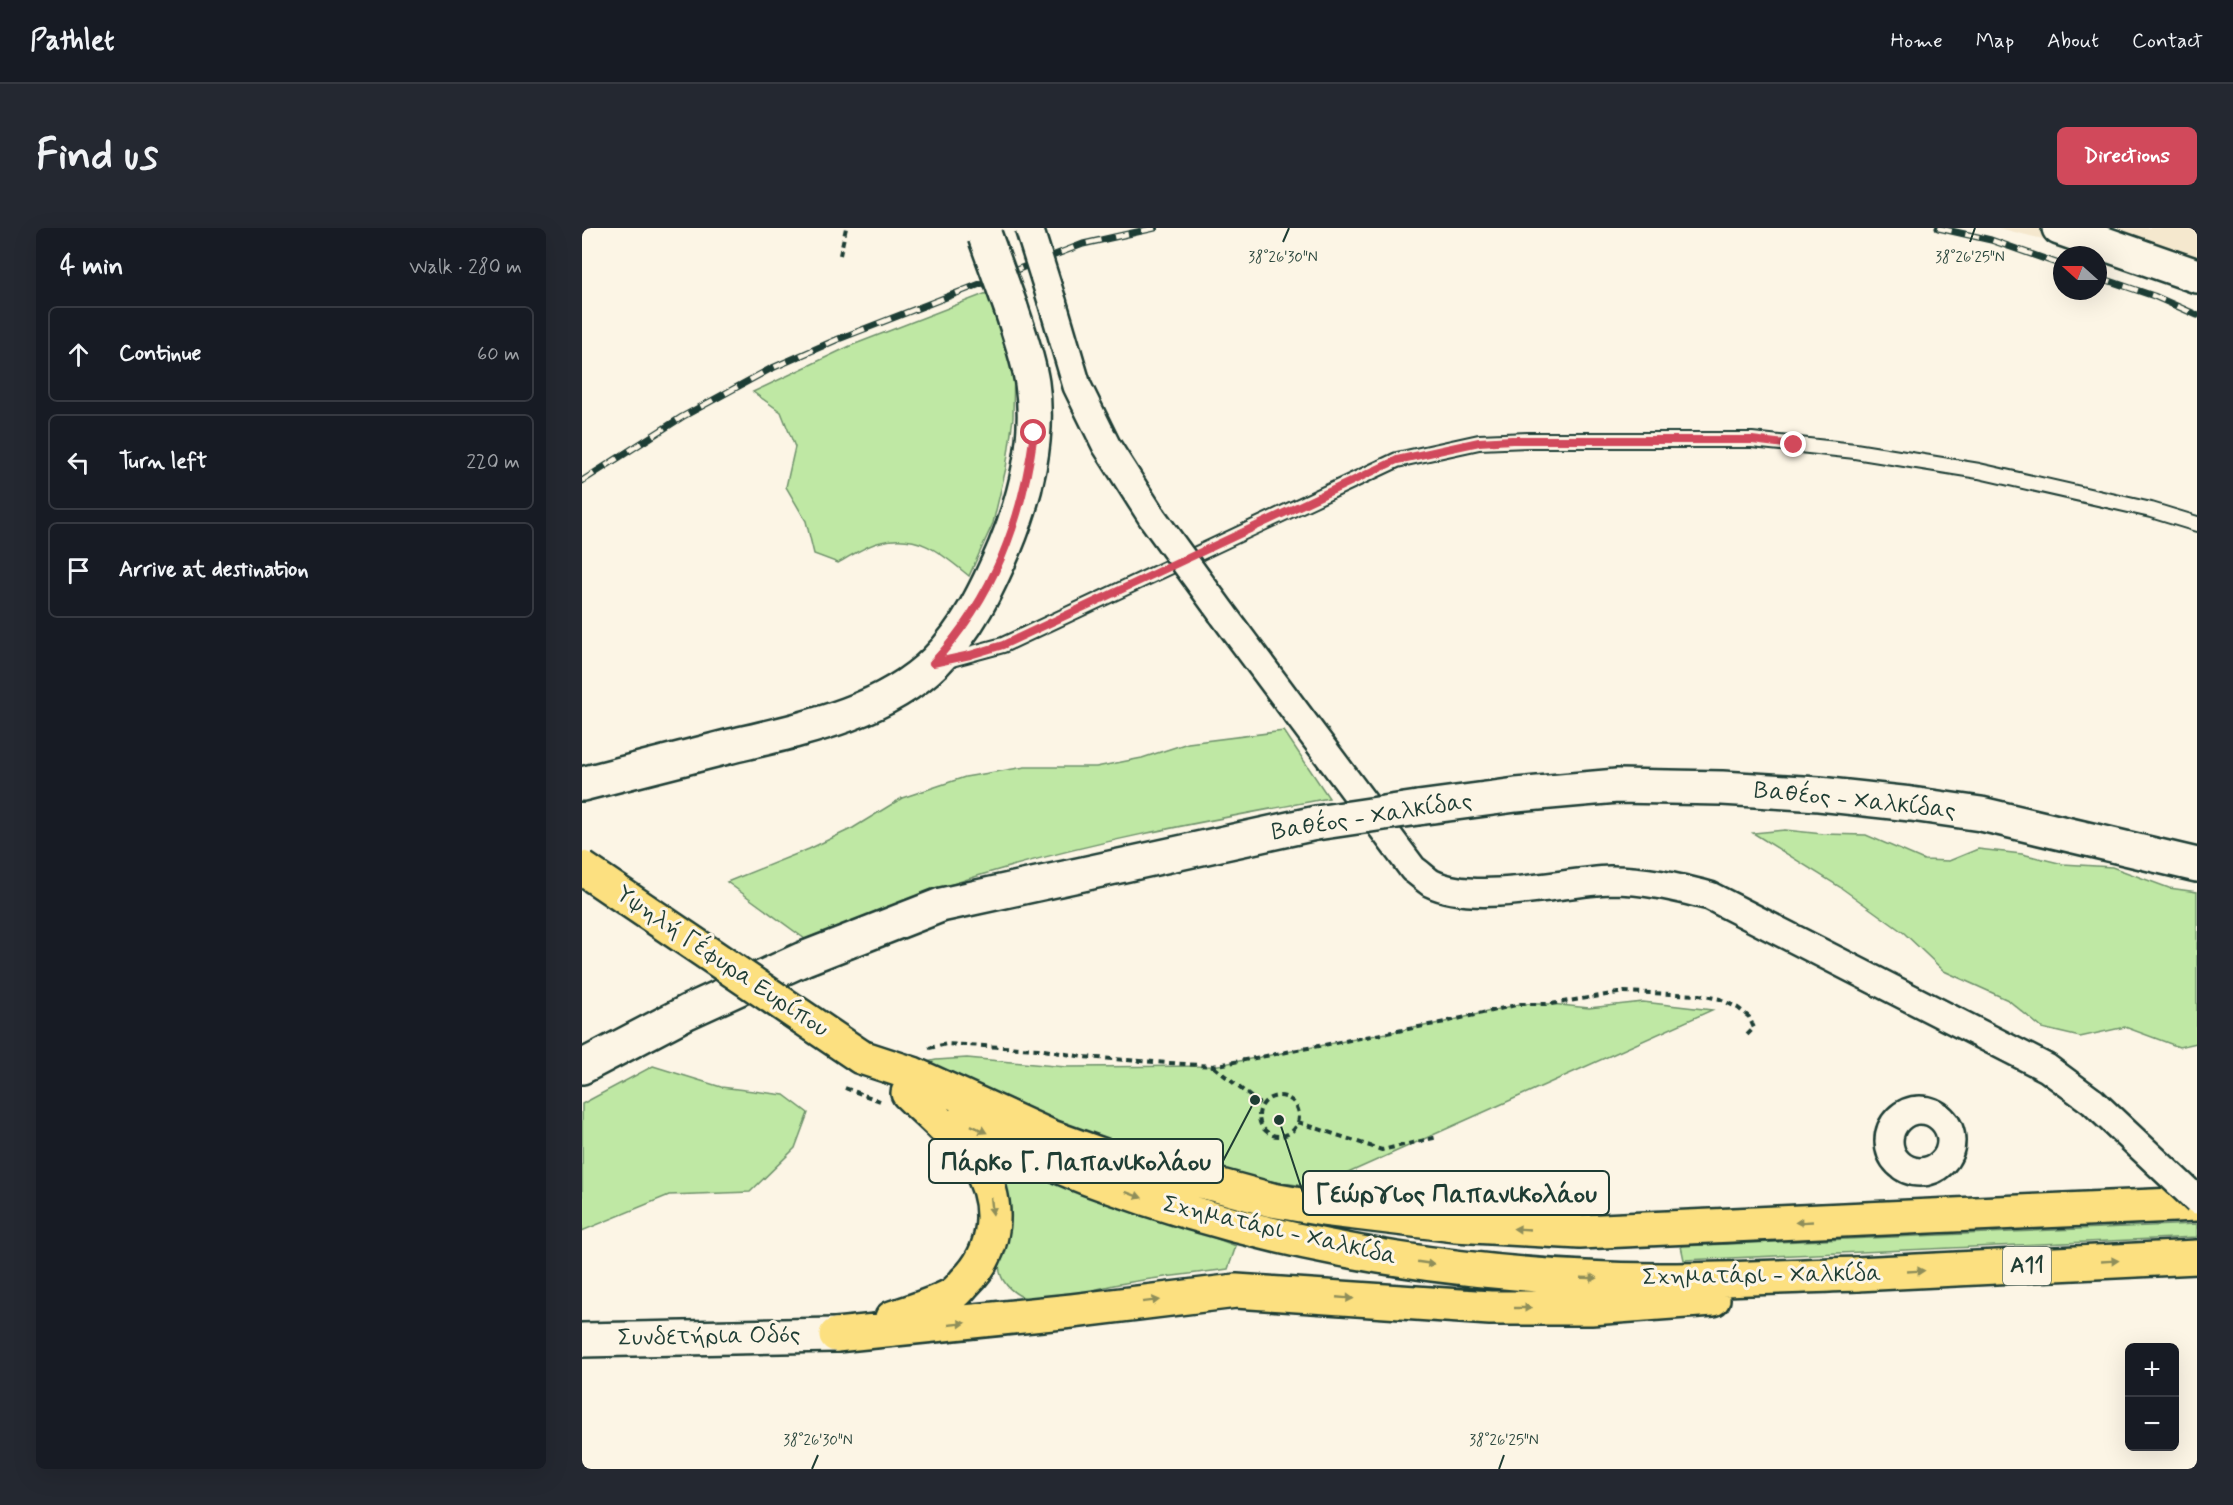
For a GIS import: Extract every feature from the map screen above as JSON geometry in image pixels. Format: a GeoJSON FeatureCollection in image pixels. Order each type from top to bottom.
{"type":"FeatureCollection","features":[{"type":"Feature","properties":{"kind":"main road"},"geometry":{"type":"LineString","coordinates":[[2059,228],[2197,276]]}},
{"type":"Feature","properties":{"kind":"main road"},"geometry":{"type":"LineString","coordinates":[[582,784],[805,728],[879,699],[907,683],[933,663],[956,639],[978,607],[1011,534],[1026,482],[1034,433],[1032,383],[1011,308],[984,232]]}},
{"type":"Feature","properties":{"kind":"main road","name":"Βαθέος - Χαλκίδας"},"geometry":{"type":"LineString","coordinates":[[582,1067],[687,1012],[792,964],[941,905],[1316,823],[1516,795],[1617,786],[1722,788],[1818,794],[1981,814],[2197,865]]}},
{"type":"Feature","properties":{"kind":"main road","name":"Υψηλή Γέφυρα Ευρίπου"},"geometry":{"type":"LineString","coordinates":[[582,868],[861,1057]]}},
{"type":"Feature","properties":{"kind":"main road","name":"Σχηματάρι - Χαλκίδα"},"geometry":{"type":"LineString","coordinates":[[861,1057],[908,1093],[1008,1143],[1099,1182],[1151,1201],[1261,1231],[1377,1256],[1468,1269],[1587,1278],[1684,1280],[2197,1257]]}},
{"type":"Feature","properties":{"kind":"main road","name":"Σχηματάρι - Χαλκίδα"},"geometry":{"type":"LineString","coordinates":[[861,1057],[913,1074],[1051,1137],[1107,1157],[1272,1200],[1323,1209],[1455,1225],[1580,1232],[2197,1202]]}},
{"type":"Feature","properties":{"kind":"main road"},"geometry":{"type":"LineString","coordinates":[[836,1335],[925,1307],[954,1294],[977,1271],[990,1242],[993,1209],[991,1193],[977,1164],[908,1093]]}},
{"type":"Feature","properties":{"kind":"main road"},"geometry":{"type":"LineString","coordinates":[[2000,1212],[2197,1180]]}},
{"type":"Feature","properties":{"kind":"main road"},"geometry":{"type":"LineString","coordinates":[[836,1335],[1236,1292],[1277,1293],[1464,1308],[1591,1308],[1808,1292],[1857,1274]]}},
{"type":"Feature","properties":{"kind":"main road","name":"Συνδετήρια Οδός"},"geometry":{"type":"LineString","coordinates":[[582,1340],[836,1335]]}},
{"type":"Feature","properties":{"kind":"street"},"geometry":{"type":"LineString","coordinates":[[1029,228],[1077,386],[1106,445],[1152,517],[1413,869],[1432,883],[1456,890],[1481,893],[1610,880],[1660,883],[1710,896],[2047,1068],[2093,1102],[2197,1202]]}},
{"type":"Feature","properties":{"kind":"lane"},"geometry":{"type":"LineString","coordinates":[[933,663],[1003,645],[1397,460],[1479,442],[1752,440],[1856,451],[1979,471],[2151,510],[2197,524]]}},
{"type":"Feature","properties":{"kind":"path"},"geometry":{"type":"LineString","coordinates":[[840,255],[846,228]]}},
{"type":"Feature","properties":{"kind":"path"},"geometry":{"type":"LineString","coordinates":[[927,1048],[947,1044],[1038,1049],[1083,1057],[1213,1066],[1445,1022],[1520,1004],[1551,1004],[1624,992],[1699,995],[1720,999],[1738,1008],[1749,1017],[1753,1030],[1746,1036]]}},
{"type":"Feature","properties":{"kind":"path"},"geometry":{"type":"LineString","coordinates":[[1213,1066],[1262,1106]]}},
{"type":"Feature","properties":{"kind":"path"},"geometry":{"type":"LineString","coordinates":[[1278,1096],[1290,1099],[1298,1109],[1298,1122],[1290,1132],[1278,1136],[1272,1134],[1262,1125],[1260,1112],[1262,1106],[1266,1101],[1278,1096]]}},
{"type":"Feature","properties":{"kind":"path"},"geometry":{"type":"LineString","coordinates":[[1298,1122],[1382,1150],[1438,1137]]}},
{"type":"Feature","properties":{"kind":"shaded area"},"geometry":{"type":"Polygon","coordinates":[[[1999,228],[2197,228],[2197,292],[2156,268],[2107,256],[2107,246],[2070,246],[1999,228]]]}},
{"type":"Feature","properties":{"kind":"green space"},"geometry":{"type":"Polygon","coordinates":[[[992,291],[1014,365],[1013,418],[1006,468],[993,523],[969,576],[929,547],[907,540],[875,543],[838,563],[814,554],[806,521],[786,487],[795,447],[781,412],[753,392],[850,346],[992,291]]]}},
{"type":"Feature","properties":{"kind":"green space"},"geometry":{"type":"Polygon","coordinates":[[[1284,731],[1329,798],[1163,830],[1039,859],[949,885],[805,939],[727,882],[809,849],[853,828],[902,798],[965,777],[1025,767],[1096,767],[1142,758],[1188,743],[1284,731]]]}},
{"type":"Feature","properties":{"kind":"green space"},"geometry":{"type":"Polygon","coordinates":[[[1785,830],[1866,835],[1924,860],[1949,861],[1978,849],[2022,854],[2063,864],[2112,867],[2169,888],[2197,892],[2197,1043],[2179,1047],[2125,1027],[2080,1037],[2042,1028],[2008,1000],[1944,971],[1904,933],[1840,887],[1753,833],[1785,830]]]}},
{"type":"Feature","properties":{"kind":"green space"},"geometry":{"type":"Polygon","coordinates":[[[1643,1002],[1712,1010],[1328,1182],[1304,1186],[1270,1181],[1164,1157],[1073,1132],[917,1064],[967,1058],[1066,1067],[1213,1066],[1445,1022],[1520,1004],[1589,1008],[1643,1002]]]}},
{"type":"Feature","properties":{"kind":"green space"},"geometry":{"type":"Polygon","coordinates":[[[653,1066],[721,1087],[784,1095],[808,1113],[795,1148],[750,1192],[669,1195],[582,1231],[582,1104],[653,1066]]]}},
{"type":"Feature","properties":{"kind":"green space"},"geometry":{"type":"Polygon","coordinates":[[[996,1150],[1115,1200],[1236,1246],[1228,1269],[1160,1277],[1048,1300],[1028,1299],[1019,1295],[1010,1289],[1000,1272],[999,1256],[1007,1216],[1008,1193],[996,1150]]]}},
{"type":"Feature","properties":{"kind":"green space"},"geometry":{"type":"Polygon","coordinates":[[[2197,1224],[2197,1237],[1684,1260],[1681,1246],[2197,1224]]]}},
{"type":"Feature","properties":{"kind":"railway"},"geometry":{"type":"LineString","coordinates":[[582,481],[682,417],[770,369],[836,340],[1083,244],[1155,228]]}},
{"type":"Feature","properties":{"kind":"railway"},"geometry":{"type":"LineString","coordinates":[[1938,228],[1991,240],[2053,262]]}},
{"type":"Feature","properties":{"kind":"railway"},"geometry":{"type":"LineString","coordinates":[[2107,280],[2154,296],[2197,315]]}},
{"type":"Feature","properties":{"kind":"place","name":"Πάρκο Γ. Παπανικολάου"},"geometry":{"type":"Point","coordinates":[1255,1100]}},
{"type":"Feature","properties":{"kind":"place","name":"Γεώργιος Παπανικολάου"},"geometry":{"type":"Point","coordinates":[1279,1120]}},
{"type":"Feature","properties":{"kind":"route"},"geometry":{"type":"LineString","coordinates":[[1034,433],[1026,482],[1011,534],[978,607],[956,639],[933,663],[1003,645],[1397,460],[1436,450],[1479,442],[1528,440],[1752,440],[1794,445]]}}]}
